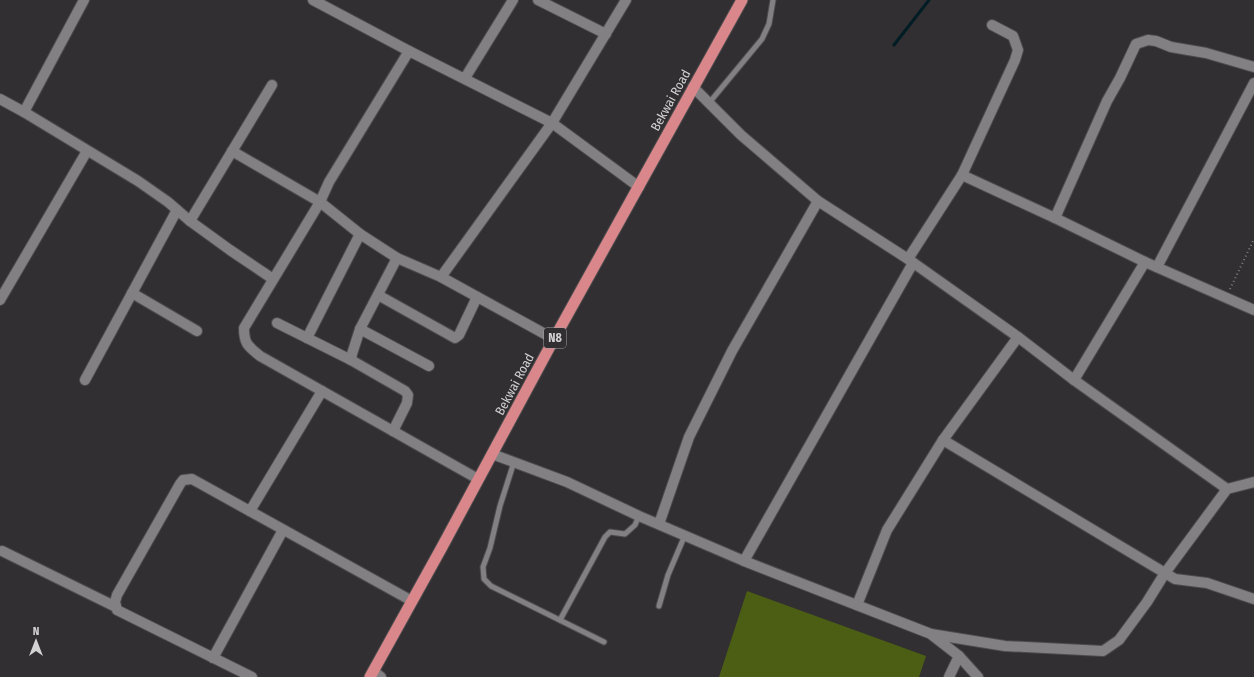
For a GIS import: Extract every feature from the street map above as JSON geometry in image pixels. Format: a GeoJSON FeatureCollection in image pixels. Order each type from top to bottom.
{"type":"FeatureCollection","features":[{"type":"Feature","properties":{"kind":"highway","name":"Bekwai Road"},"geometry":{"type":"LineString","coordinates":[[374,675],[412,601],[554,339],[742,0]]}},
{"type":"Feature","properties":{"kind":"street"},"geometry":{"type":"LineString","coordinates":[[24,112],[84,0]]}},
{"type":"Feature","properties":{"kind":"street"},"geometry":{"type":"LineString","coordinates":[[313,0],[408,51],[465,78],[552,123],[639,187]]}},
{"type":"Feature","properties":{"kind":"street"},"geometry":{"type":"LineString","coordinates":[[465,78],[513,0]]}},
{"type":"Feature","properties":{"kind":"street"},"geometry":{"type":"LineString","coordinates":[[538,0],[606,34]]}},
{"type":"Feature","properties":{"kind":"street"},"geometry":{"type":"LineString","coordinates":[[441,277],[552,123],[626,0]]}},
{"type":"Feature","properties":{"kind":"street"},"geometry":{"type":"LineString","coordinates":[[744,561],[910,261],[962,175],[1016,60],[1018,50],[1013,36],[992,25]]}},
{"type":"Feature","properties":{"kind":"street"},"geometry":{"type":"LineString","coordinates":[[1054,218],[1107,101],[1136,44],[1148,40],[1156,41],[1171,47],[1206,53],[1254,67]]}},
{"type":"Feature","properties":{"kind":"street"},"geometry":{"type":"LineString","coordinates":[[408,51],[329,182],[320,202],[244,328],[244,338],[248,346],[260,356],[478,480]]}},
{"type":"Feature","properties":{"kind":"street"},"geometry":{"type":"LineString","coordinates":[[1156,267],[1254,83]]}},
{"type":"Feature","properties":{"kind":"street"},"geometry":{"type":"LineString","coordinates":[[190,221],[272,85]]}},
{"type":"Feature","properties":{"kind":"street"},"geometry":{"type":"LineString","coordinates":[[693,87],[741,136],[818,201],[910,261],[1018,337],[1074,380],[1227,490]]}},
{"type":"Feature","properties":{"kind":"street"},"geometry":{"type":"LineString","coordinates":[[0,99],[138,181],[168,202],[190,221],[273,279]]}},
{"type":"Feature","properties":{"kind":"street"},"geometry":{"type":"LineString","coordinates":[[0,300],[87,151]]}},
{"type":"Feature","properties":{"kind":"street"},"geometry":{"type":"LineString","coordinates":[[232,151],[320,202],[360,234],[397,258],[441,277],[554,339]]}},
{"type":"Feature","properties":{"kind":"street"},"geometry":{"type":"LineString","coordinates":[[962,175],[1145,262],[1254,310]]}},
{"type":"Feature","properties":{"kind":"street"},"geometry":{"type":"LineString","coordinates":[[658,524],[689,438],[732,351],[818,201]]}},
{"type":"Feature","properties":{"kind":"street"},"geometry":{"type":"LineString","coordinates":[[85,380],[177,210]]}},
{"type":"Feature","properties":{"kind":"street"},"geometry":{"type":"LineString","coordinates":[[307,338],[360,234]]}},
{"type":"Feature","properties":{"kind":"street"},"geometry":{"type":"LineString","coordinates":[[352,360],[352,354],[360,329],[397,258]]}},
{"type":"Feature","properties":{"kind":"street"},"geometry":{"type":"LineString","coordinates":[[1074,380],[1145,262]]}},
{"type":"Feature","properties":{"kind":"street"},"geometry":{"type":"LineString","coordinates":[[132,293],[197,331]]}},
{"type":"Feature","properties":{"kind":"street"},"geometry":{"type":"LineString","coordinates":[[378,295],[455,338],[459,335],[477,297]]}},
{"type":"Feature","properties":{"kind":"street"},"geometry":{"type":"LineString","coordinates":[[277,323],[352,360],[405,391],[408,395],[407,403],[393,431]]}},
{"type":"Feature","properties":{"kind":"street"},"geometry":{"type":"LineString","coordinates":[[360,329],[429,366]]}},
{"type":"Feature","properties":{"kind":"street"},"geometry":{"type":"LineString","coordinates":[[857,605],[887,530],[943,440],[1018,337]]}},
{"type":"Feature","properties":{"kind":"street"},"geometry":{"type":"LineString","coordinates":[[250,511],[322,391]]}},
{"type":"Feature","properties":{"kind":"street"},"geometry":{"type":"LineString","coordinates":[[943,440],[1165,573],[1175,578],[1207,583],[1254,599]]}},
{"type":"Feature","properties":{"kind":"street"},"geometry":{"type":"LineString","coordinates":[[492,454],[566,482],[639,516],[744,561],[931,634],[1005,646],[1103,651],[1119,640],[1147,602],[1165,573],[1227,490],[1254,482]]}},
{"type":"Feature","properties":{"kind":"street"},"geometry":{"type":"LineString","coordinates":[[116,607],[115,602],[117,596],[180,484],[183,480],[192,479],[412,601]]}},
{"type":"Feature","properties":{"kind":"street"},"geometry":{"type":"LineString","coordinates":[[212,658],[283,530]]}},
{"type":"Feature","properties":{"kind":"street"},"geometry":{"type":"LineString","coordinates":[[2,550],[116,607],[120,612],[252,677]]}},
{"type":"Feature","properties":{"kind":"street"},"geometry":{"type":"LineString","coordinates":[[931,634],[959,656],[978,677]]}},
{"type":"Feature","properties":{"kind":"street"},"geometry":{"type":"LineString","coordinates":[[949,677],[959,656]]}},
{"type":"Feature","properties":{"kind":"lane"},"geometry":{"type":"LineString","coordinates":[[710,103],[762,39],[769,24],[773,0]]}},
{"type":"Feature","properties":{"kind":"lane"},"geometry":{"type":"LineString","coordinates":[[514,462],[483,568],[484,579],[491,586],[604,642]]}},
{"type":"Feature","properties":{"kind":"lane"},"geometry":{"type":"LineString","coordinates":[[560,620],[605,537],[610,532],[625,534],[635,525],[639,516]]}},
{"type":"Feature","properties":{"kind":"lane"},"geometry":{"type":"LineString","coordinates":[[659,606],[668,575],[685,536]]}},
{"type":"Feature","properties":{"kind":"path"},"geometry":{"type":"LineString","coordinates":[[1226,298],[1254,239]]}},
{"type":"Feature","properties":{"kind":"green space"},"geometry":{"type":"Polygon","coordinates":[[[747,591],[926,656],[919,677],[719,677],[747,591]]]}},
{"type":"Feature","properties":{"kind":"waterway"},"geometry":{"type":"LineString","coordinates":[[894,45],[929,0]]}}]}
